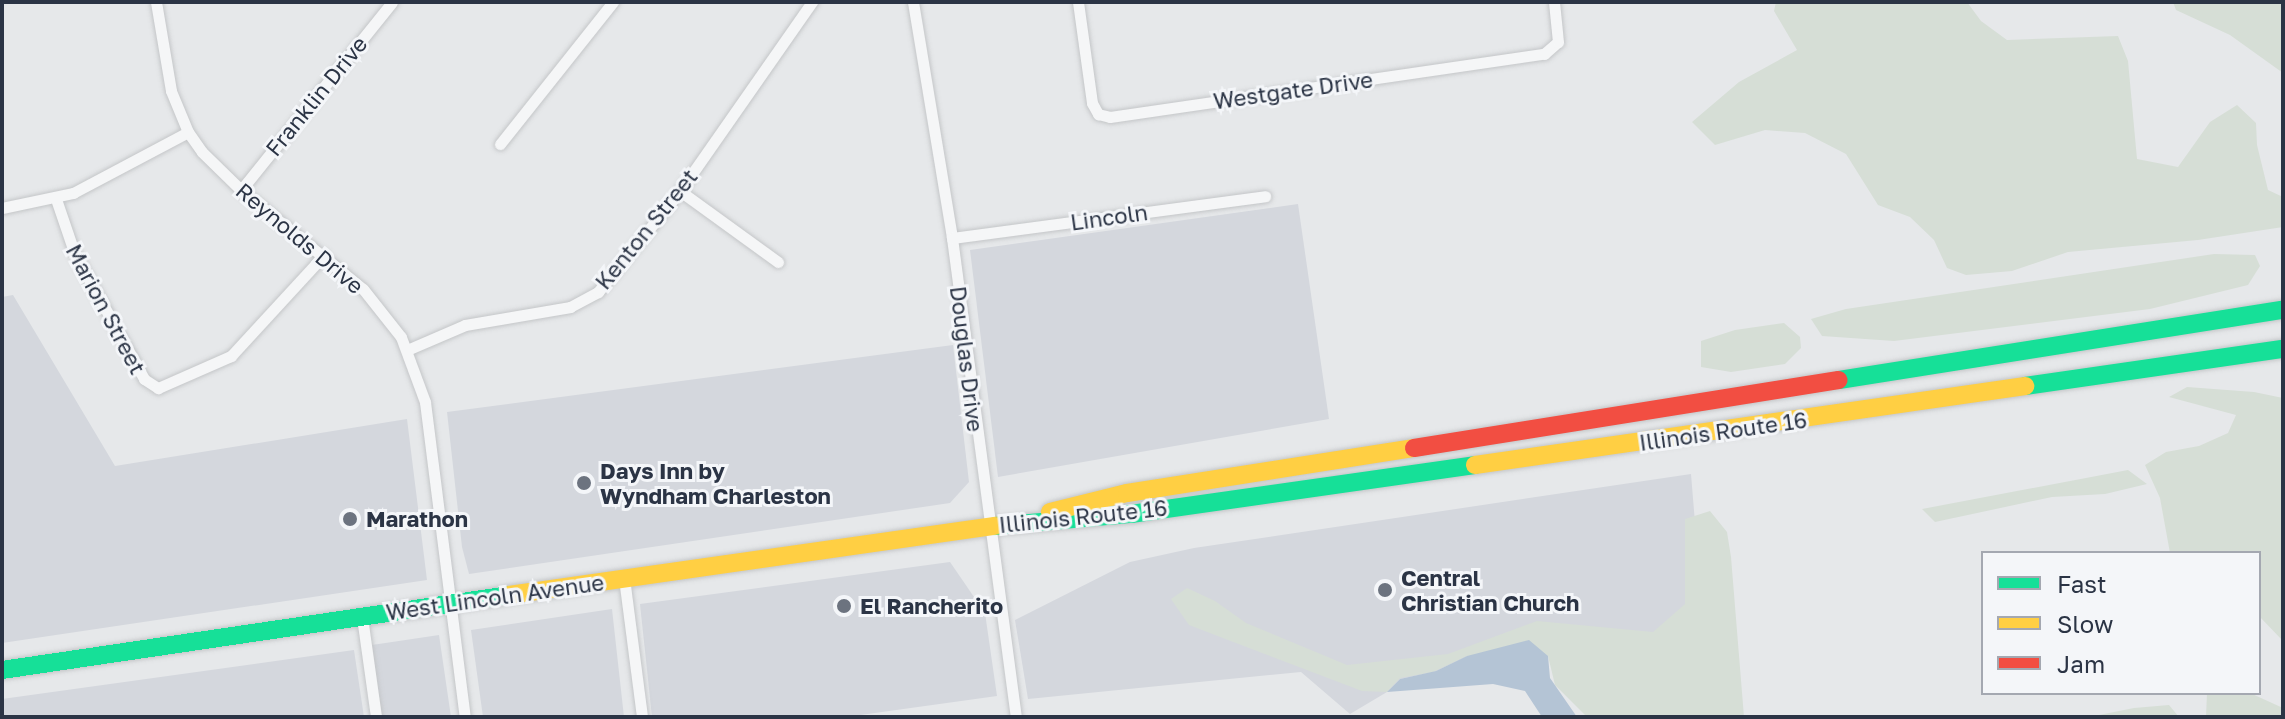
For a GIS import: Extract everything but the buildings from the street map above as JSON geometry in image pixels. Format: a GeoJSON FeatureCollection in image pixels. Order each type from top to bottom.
{"type":"FeatureCollection","features":[{"type":"Feature","properties":{"kind":"main road","name":"Illinois Route 16"},"geometry":{"type":"LineString","coordinates":[[989,527],[1127,493],[2283,310]]}},
{"type":"Feature","properties":{"kind":"main road","name":"Illinois Route 16"},"geometry":{"type":"LineString","coordinates":[[989,527],[1131,514],[2283,349]]}},
{"type":"Feature","properties":{"kind":"main road","name":"West Lincoln Avenue"},"geometry":{"type":"LineString","coordinates":[[2,670],[989,527]]}},
{"type":"Feature","properties":{"kind":"street","name":"Reynolds Drive"},"geometry":{"type":"LineString","coordinates":[[156,2],[171,91],[188,132],[216,168],[363,289],[395,329],[407,350],[425,402],[465,717]]}},
{"type":"Feature","properties":{"kind":"street","name":"Franklin Drive"},"geometry":{"type":"LineString","coordinates":[[241,190],[392,2]]}},
{"type":"Feature","properties":{"kind":"street"},"geometry":{"type":"LineString","coordinates":[[500,144],[613,2]]}},
{"type":"Feature","properties":{"kind":"street","name":"Kenton Street"},"geometry":{"type":"LineString","coordinates":[[407,350],[421,341],[465,325],[554,311],[585,301],[610,281],[680,191],[812,2]]}},
{"type":"Feature","properties":{"kind":"street","name":"Douglas Drive"},"geometry":{"type":"LineString","coordinates":[[913,2],[952,238],[1016,717]]}},
{"type":"Feature","properties":{"kind":"street","name":"Westgate Drive"},"geometry":{"type":"LineString","coordinates":[[1078,2],[1092,103],[1098,114],[1110,117],[1544,54],[1558,42],[1554,2]]}},
{"type":"Feature","properties":{"kind":"street"},"geometry":{"type":"LineString","coordinates":[[2,208],[56,199],[92,184],[188,132]]}},
{"type":"Feature","properties":{"kind":"street"},"geometry":{"type":"LineString","coordinates":[[680,191],[778,262]]}},
{"type":"Feature","properties":{"kind":"street","name":"Lincoln"},"geometry":{"type":"LineString","coordinates":[[952,238],[1265,196]]}},
{"type":"Feature","properties":{"kind":"street","name":"Marion Street"},"geometry":{"type":"LineString","coordinates":[[56,199],[74,252],[144,379],[158,388],[231,356],[324,255]]}},
{"type":"Feature","properties":{"kind":"street"},"geometry":{"type":"LineString","coordinates":[[624,578],[642,717]]}},
{"type":"Feature","properties":{"kind":"street"},"geometry":{"type":"LineString","coordinates":[[362,617],[376,717]]}},
{"type":"Feature","properties":{"kind":"shaded area"},"geometry":{"type":"Polygon","coordinates":[[[1776,2],[1967,2],[1981,21],[2007,40],[2118,36],[2128,61],[2137,159],[2178,167],[2210,122],[2237,105],[2256,123],[2257,145],[2268,190],[2283,197],[2283,227],[2198,240],[2068,252],[2012,271],[1966,275],[1947,268],[1934,240],[1910,217],[1878,205],[1846,154],[1805,133],[1765,130],[1715,145],[1692,122],[1739,82],[1797,50],[1774,11],[1776,2]]]}},
{"type":"Feature","properties":{"kind":"shaded area"},"geometry":{"type":"Polygon","coordinates":[[[2173,2],[2283,2],[2283,73],[2230,35],[2176,10],[2173,2]]]}},
{"type":"Feature","properties":{"kind":"shaded area"},"geometry":{"type":"Polygon","coordinates":[[[1298,204],[1329,419],[998,477],[970,250],[1298,204]]]}},
{"type":"Feature","properties":{"kind":"shaded area"},"geometry":{"type":"Polygon","coordinates":[[[2214,254],[2255,255],[2260,266],[2248,285],[2150,309],[1894,341],[1822,336],[1811,319],[1846,309],[2214,254]]]}},
{"type":"Feature","properties":{"kind":"shaded area"},"geometry":{"type":"Polygon","coordinates":[[[13,295],[115,466],[407,419],[427,580],[2,643],[2,297],[13,295]]]}},
{"type":"Feature","properties":{"kind":"shaded area"},"geometry":{"type":"Polygon","coordinates":[[[1784,323],[1800,337],[1801,348],[1785,364],[1731,372],[1701,367],[1701,341],[1735,330],[1784,323]]]}},
{"type":"Feature","properties":{"kind":"shaded area"},"geometry":{"type":"Polygon","coordinates":[[[953,345],[969,482],[950,503],[469,574],[462,547],[447,412],[953,345]]]}},
{"type":"Feature","properties":{"kind":"shaded area"},"geometry":{"type":"Polygon","coordinates":[[[2187,387],[2254,392],[2283,398],[2283,641],[2261,618],[2261,551],[2170,551],[2160,498],[2145,465],[2166,452],[2199,446],[2228,433],[2236,415],[2169,397],[2187,387]]]}},
{"type":"Feature","properties":{"kind":"shaded area"},"geometry":{"type":"Polygon","coordinates":[[[2128,470],[2147,484],[2105,494],[2052,497],[1935,522],[1922,509],[2128,470]]]}},
{"type":"Feature","properties":{"kind":"shaded area"},"geometry":{"type":"Polygon","coordinates":[[[1691,474],[1704,632],[1548,656],[1467,656],[1436,671],[1400,679],[1387,692],[1350,714],[1301,672],[1028,699],[1015,620],[1130,562],[1194,548],[1691,474]]]}},
{"type":"Feature","properties":{"kind":"shaded area"},"geometry":{"type":"Polygon","coordinates":[[[1710,511],[1727,532],[1744,717],[1587,717],[1555,685],[1548,656],[1467,656],[1433,672],[1400,678],[1387,692],[1362,691],[1189,625],[1171,599],[1187,588],[1215,601],[1246,623],[1347,665],[1448,654],[1537,621],[1653,632],[1685,604],[1685,519],[1710,511]]]}},
{"type":"Feature","properties":{"kind":"shaded area"},"geometry":{"type":"Polygon","coordinates":[[[950,562],[985,613],[997,696],[846,717],[652,717],[640,604],[950,562]]]}},
{"type":"Feature","properties":{"kind":"shaded area"},"geometry":{"type":"Polygon","coordinates":[[[612,609],[624,717],[483,717],[471,630],[612,609]]]}},
{"type":"Feature","properties":{"kind":"shaded area"},"geometry":{"type":"Polygon","coordinates":[[[439,635],[451,717],[382,717],[372,645],[439,635]]]}},
{"type":"Feature","properties":{"kind":"shaded area"},"geometry":{"type":"Polygon","coordinates":[[[354,650],[364,717],[2,717],[2,699],[354,650]]]}},
{"type":"Feature","properties":{"kind":"shaded area"},"geometry":{"type":"Polygon","coordinates":[[[2207,695],[2254,695],[2283,708],[2283,717],[2206,717],[2207,695]]]}},
{"type":"Feature","properties":{"kind":"shaded area"},"geometry":{"type":"Polygon","coordinates":[[[2169,705],[2179,717],[2089,717],[2134,708],[2169,705]]]}},
{"type":"Feature","properties":{"kind":"water"},"geometry":{"type":"Polygon","coordinates":[[[1529,640],[1548,656],[1550,678],[1577,717],[1542,717],[1525,691],[1493,684],[1387,692],[1400,679],[1436,671],[1467,656],[1529,640]]]}},
{"type":"Feature","properties":{"kind":"traffic: fast"},"geometry":{"type":"LineString","coordinates":[[1839,380],[2283,310]]}},
{"type":"Feature","properties":{"kind":"traffic: fast"},"geometry":{"type":"LineString","coordinates":[[2025,386],[2283,349]]}},
{"type":"Feature","properties":{"kind":"traffic: fast"},"geometry":{"type":"LineString","coordinates":[[996,526],[1131,514],[1475,465]]}},
{"type":"Feature","properties":{"kind":"traffic: fast"},"geometry":{"type":"LineString","coordinates":[[2,670],[509,595]]}},
{"type":"Feature","properties":{"kind":"traffic: slow"},"geometry":{"type":"LineString","coordinates":[[1475,465],[2025,386]]}},
{"type":"Feature","properties":{"kind":"traffic: slow"},"geometry":{"type":"LineString","coordinates":[[1050,512],[1127,493],[1414,448]]}},
{"type":"Feature","properties":{"kind":"traffic: slow"},"geometry":{"type":"LineString","coordinates":[[509,595],[996,526]]}},
{"type":"Feature","properties":{"kind":"traffic: jam"},"geometry":{"type":"LineString","coordinates":[[1414,448],[1839,380]]}},
{"type":"Feature","properties":{"kind":"place","name":"Days Inn by Wyndham Charleston"},"geometry":{"type":"Point","coordinates":[584,483]}},
{"type":"Feature","properties":{"kind":"place","name":"Marathon"},"geometry":{"type":"Point","coordinates":[350,519]}},
{"type":"Feature","properties":{"kind":"place","name":"Central Christian Church"},"geometry":{"type":"Point","coordinates":[1385,590]}},
{"type":"Feature","properties":{"kind":"place","name":"El Rancherito"},"geometry":{"type":"Point","coordinates":[844,606]}}]}
